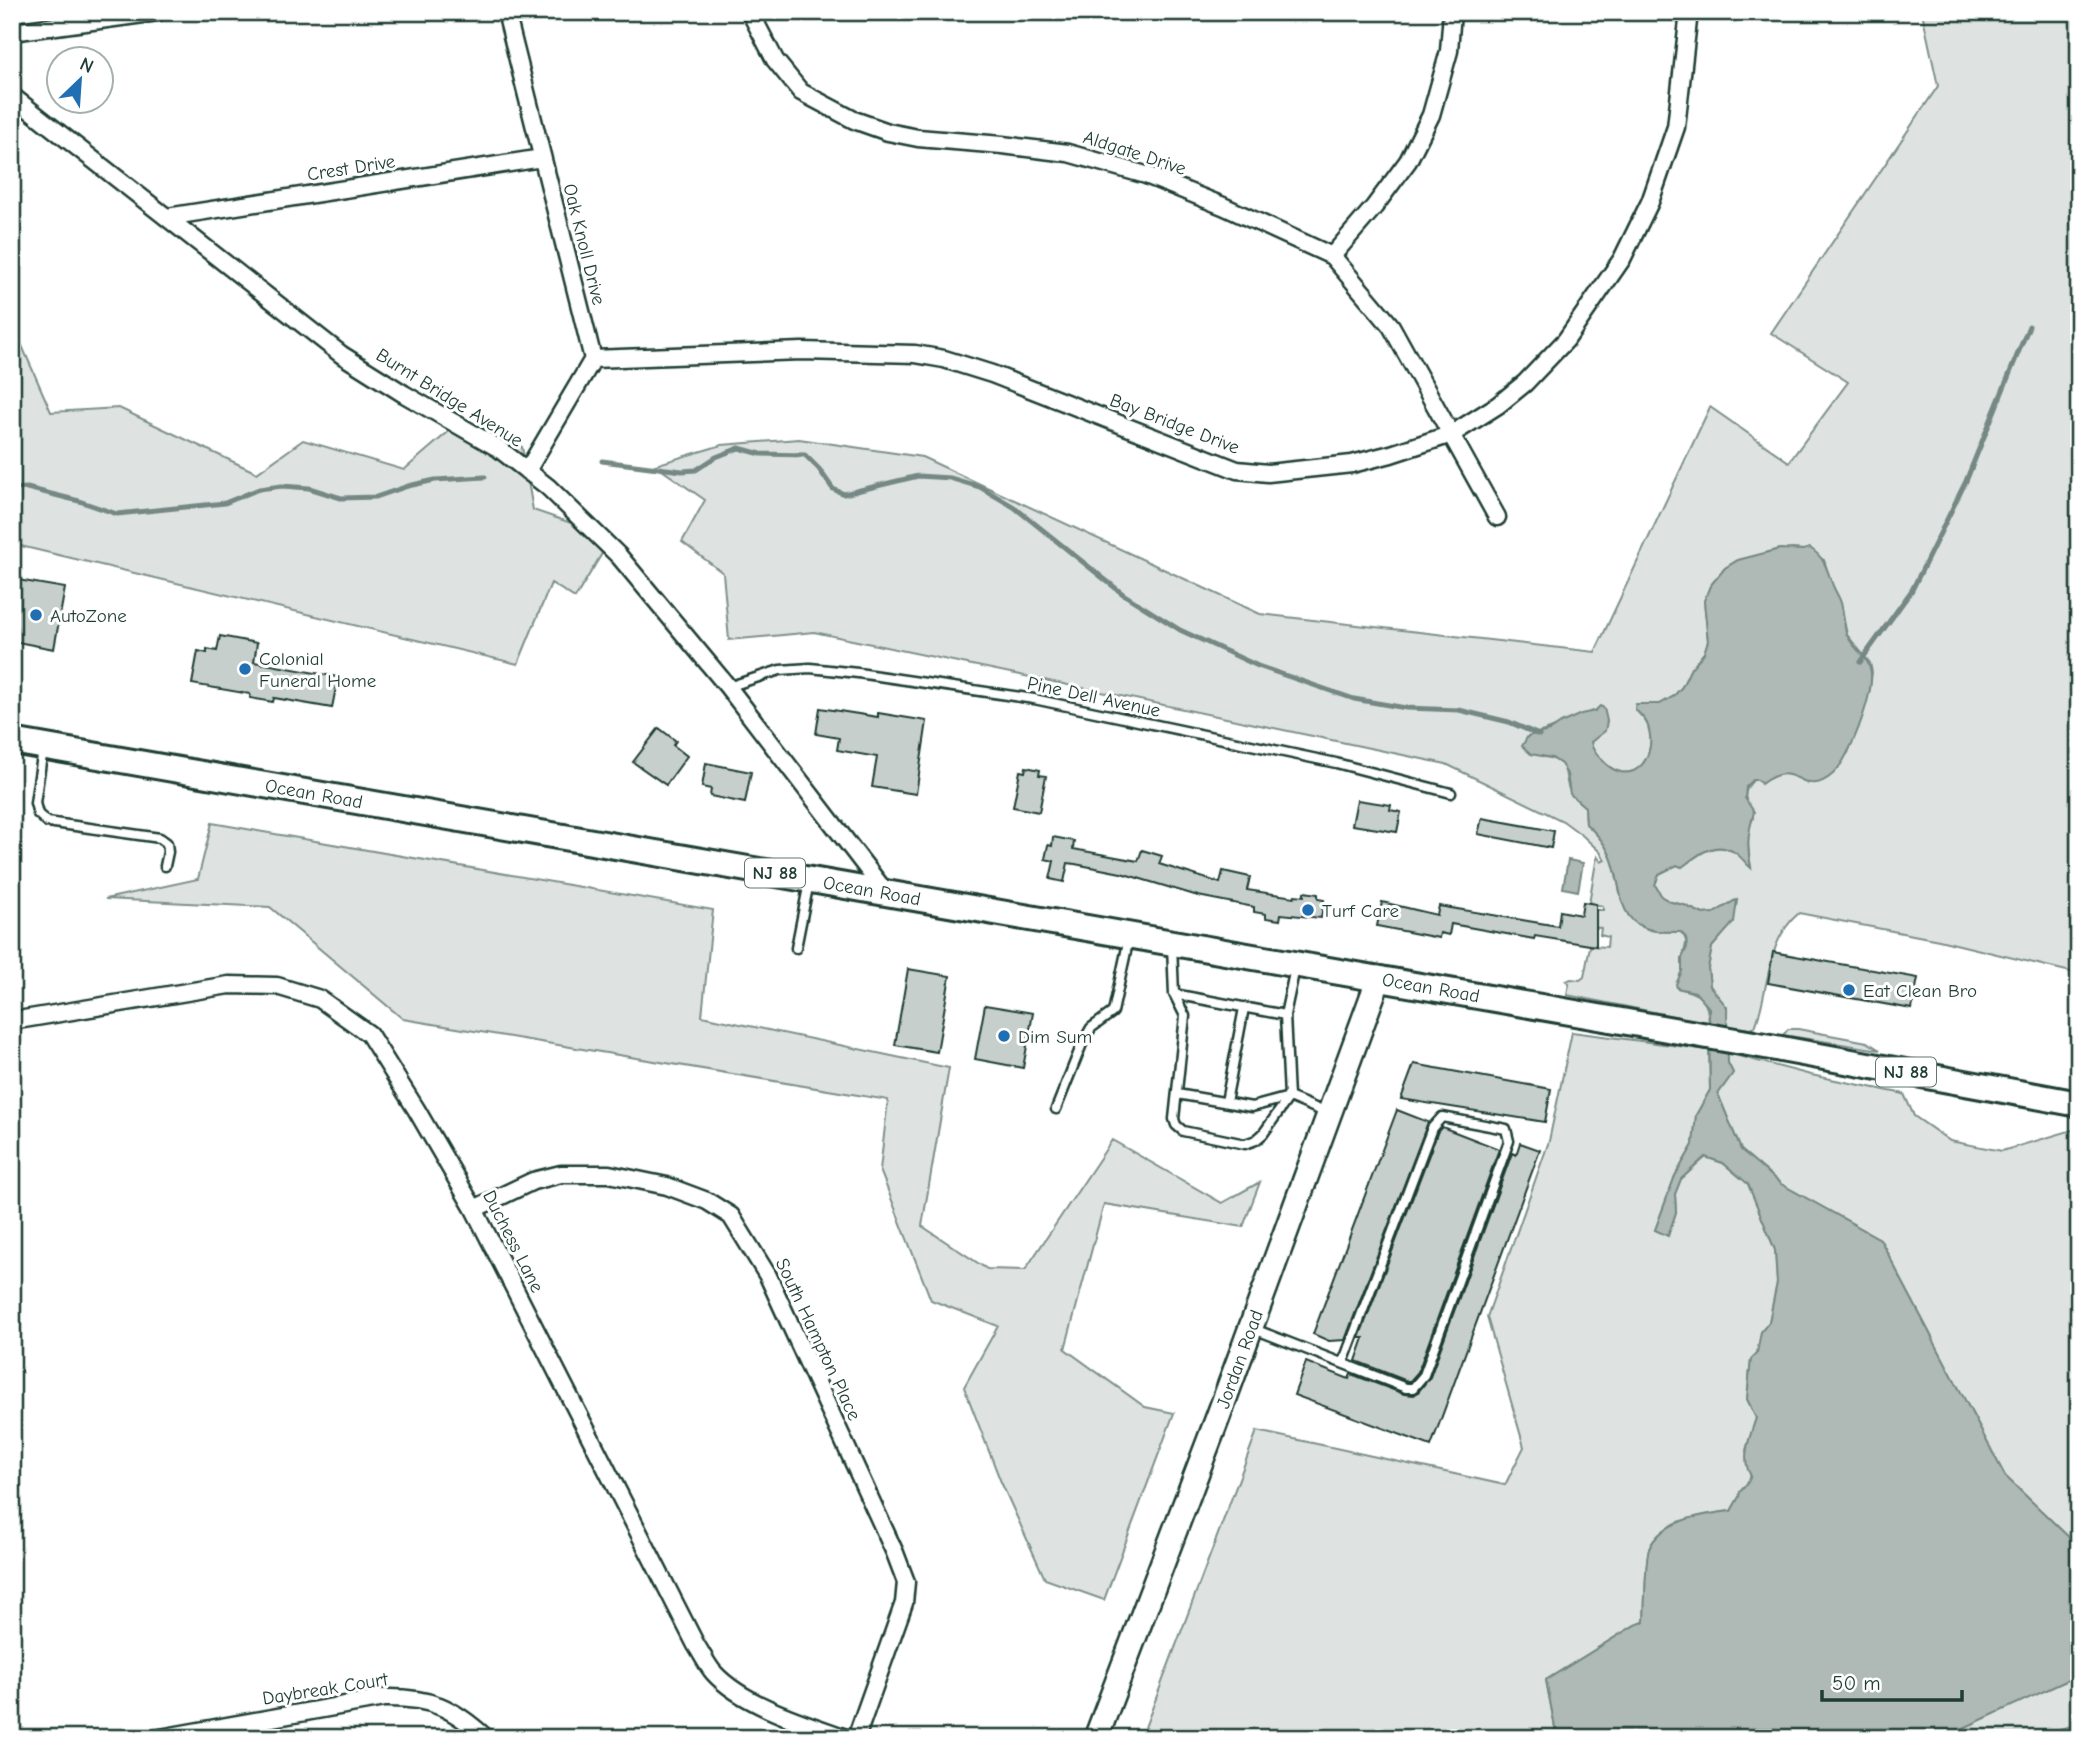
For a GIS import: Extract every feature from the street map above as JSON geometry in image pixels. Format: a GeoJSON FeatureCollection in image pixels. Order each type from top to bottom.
{"type":"FeatureCollection","features":[{"type":"Feature","properties":{"kind":"main road","name":"Ocean Road"},"geometry":{"type":"LineString","coordinates":[[12,741],[1704,1035],[2079,1104]]}},
{"type":"Feature","properties":{"kind":"street"},"geometry":{"type":"LineString","coordinates":[[12,32],[158,12]]}},
{"type":"Feature","properties":{"kind":"street","name":"Oak Knoll Drive"},"geometry":{"type":"LineString","coordinates":[[506,12],[593,359]]}},
{"type":"Feature","properties":{"kind":"street","name":"Aldgate Drive"},"geometry":{"type":"LineString","coordinates":[[750,12],[775,60],[801,92],[854,120],[888,132],[918,138],[1068,153],[1146,175],[1223,206],[1332,256],[1391,326],[1497,517]]}},
{"type":"Feature","properties":{"kind":"street"},"geometry":{"type":"LineString","coordinates":[[1332,256],[1374,207],[1408,161],[1431,115],[1449,51],[1452,12]]}},
{"type":"Feature","properties":{"kind":"street","name":"Bay Bridge Drive"},"geometry":{"type":"LineString","coordinates":[[593,359],[802,351],[915,354],[944,359],[992,374],[1237,470],[1268,473],[1352,464],[1452,434],[1498,405],[1533,374],[1566,340],[1622,259],[1650,202],[1675,127],[1689,12]]}},
{"type":"Feature","properties":{"kind":"street","name":"Burnt Bridge Avenue"},"geometry":{"type":"LineString","coordinates":[[12,96],[342,355],[498,448],[548,487],[619,556],[728,687],[887,893]]}},
{"type":"Feature","properties":{"kind":"street","name":"Crest Drive"},"geometry":{"type":"LineString","coordinates":[[167,217],[542,158]]}},
{"type":"Feature","properties":{"kind":"street"},"geometry":{"type":"LineString","coordinates":[[527,471],[593,359]]}},
{"type":"Feature","properties":{"kind":"street","name":"Jordan Road"},"geometry":{"type":"LineString","coordinates":[[1096,1738],[1218,1417],[1379,978]]}},
{"type":"Feature","properties":{"kind":"street","name":"Duchess Lane"},"geometry":{"type":"LineString","coordinates":[[12,1021],[229,985],[277,986],[320,999],[369,1034],[474,1209],[696,1645],[715,1673],[741,1693],[790,1718],[846,1738]]}},
{"type":"Feature","properties":{"kind":"street","name":"South Hampton Place"},"geometry":{"type":"LineString","coordinates":[[474,1209],[533,1181],[561,1174],[609,1174],[667,1186],[707,1200],[731,1216],[768,1276],[906,1582],[904,1603],[856,1738]]}},
{"type":"Feature","properties":{"kind":"street","name":"Daybreak Court"},"geometry":{"type":"LineString","coordinates":[[160,1738],[384,1698],[433,1702],[466,1720],[486,1738]]}},
{"type":"Feature","properties":{"kind":"lane","name":"Pine Dell Avenue"},"geometry":{"type":"LineString","coordinates":[[728,687],[780,670],[810,668],[899,678],[1047,701],[1336,763],[1451,793]]}},
{"type":"Feature","properties":{"kind":"lane"},"geometry":{"type":"LineString","coordinates":[[43,746],[35,803],[38,814],[47,822],[160,838],[167,843],[165,866]]}},
{"type":"Feature","properties":{"kind":"lane"},"geometry":{"type":"LineString","coordinates":[[796,948],[809,879]]}},
{"type":"Feature","properties":{"kind":"lane"},"geometry":{"type":"LineString","coordinates":[[1056,1109],[1091,1028],[1113,1012],[1130,935]]}},
{"type":"Feature","properties":{"kind":"lane"},"geometry":{"type":"LineString","coordinates":[[1172,943],[1174,994],[1185,1016],[1174,1119],[1176,1125],[1183,1131],[1245,1144],[1263,1134],[1289,1097],[1285,1015],[1296,964]]}},
{"type":"Feature","properties":{"kind":"lane"},"geometry":{"type":"LineString","coordinates":[[1174,994],[1285,1015]]}},
{"type":"Feature","properties":{"kind":"lane"},"geometry":{"type":"LineString","coordinates":[[1226,1102],[1244,1008]]}},
{"type":"Feature","properties":{"kind":"lane"},"geometry":{"type":"LineString","coordinates":[[1177,1094],[1252,1107],[1289,1097],[1329,1114]]}},
{"type":"Feature","properties":{"kind":"lane"},"geometry":{"type":"LineString","coordinates":[[1250,1327],[1406,1388],[1413,1388],[1424,1375],[1509,1141],[1506,1129],[1442,1117],[1432,1128],[1343,1363]]}},
{"type":"Feature","properties":{"kind":"shaded area"},"geometry":{"type":"Polygon","coordinates":[[[1922,12],[2079,12],[2079,974],[1939,940],[1799,913],[1788,924],[1774,951],[1755,1027],[1750,1029],[1727,1026],[1727,1008],[1710,986],[1708,968],[1712,947],[1722,935],[1734,901],[1714,913],[1703,914],[1662,897],[1655,885],[1659,874],[1677,865],[1682,867],[1713,848],[1734,851],[1751,867],[1748,836],[1753,818],[1745,794],[1753,780],[1762,783],[1773,776],[1784,774],[1807,784],[1848,753],[1870,689],[1872,672],[1870,663],[1847,635],[1840,601],[1824,560],[1803,550],[1792,549],[1738,560],[1725,568],[1710,586],[1704,601],[1708,641],[1704,653],[1674,696],[1660,704],[1636,705],[1635,709],[1647,724],[1650,738],[1646,759],[1640,767],[1632,772],[1612,769],[1596,754],[1591,742],[1604,731],[1595,711],[1537,733],[1544,757],[1553,759],[1563,767],[1572,795],[1585,807],[1586,824],[1601,839],[1608,851],[1623,903],[1630,917],[1635,923],[1648,929],[1681,932],[1684,936],[1686,942],[1683,968],[1677,988],[1692,992],[1705,1002],[1709,1023],[1567,995],[1569,983],[1566,981],[1584,977],[1590,946],[1607,947],[1608,937],[1600,935],[1601,928],[1589,927],[1596,910],[1603,910],[1603,906],[1589,903],[1597,856],[1601,862],[1605,860],[1583,836],[1563,821],[1446,764],[814,632],[729,640],[723,573],[682,542],[705,500],[655,465],[722,445],[799,439],[922,457],[1260,614],[1595,652],[1710,407],[1789,462],[1848,382],[1771,333],[1938,86],[1922,12]]]}},
{"type":"Feature","properties":{"kind":"shaded area"},"geometry":{"type":"Polygon","coordinates":[[[12,323],[51,412],[119,408],[257,473],[303,440],[404,470],[461,421],[522,447],[533,510],[612,537],[575,598],[551,583],[518,664],[12,544],[12,323]]]}},
{"type":"Feature","properties":{"kind":"shaded area"},"geometry":{"type":"Polygon","coordinates":[[[1810,548],[1824,564],[1841,603],[1847,635],[1870,669],[1868,698],[1853,742],[1840,766],[1822,781],[1806,782],[1783,774],[1773,776],[1761,784],[1758,780],[1753,780],[1746,787],[1745,798],[1754,812],[1748,840],[1751,868],[1734,852],[1713,848],[1682,867],[1677,865],[1659,874],[1655,885],[1662,897],[1703,914],[1714,913],[1737,900],[1734,922],[1712,947],[1708,968],[1710,986],[1727,1007],[1728,1063],[1733,1073],[1718,1094],[1741,1150],[1781,1184],[1880,1239],[2005,1476],[2079,1547],[2079,1675],[1957,1731],[1956,1738],[1557,1738],[1546,1680],[1644,1622],[1648,1555],[1655,1539],[1663,1531],[1684,1520],[1731,1511],[1751,1476],[1746,1455],[1756,1418],[1747,1399],[1751,1359],[1757,1353],[1761,1332],[1769,1322],[1777,1283],[1775,1250],[1748,1184],[1723,1163],[1705,1157],[1681,1179],[1675,1194],[1676,1212],[1668,1236],[1655,1230],[1675,1176],[1693,1145],[1696,1115],[1710,1090],[1709,1008],[1695,992],[1677,988],[1682,971],[1682,958],[1687,947],[1686,938],[1681,932],[1656,931],[1635,923],[1623,903],[1611,857],[1601,839],[1586,824],[1585,807],[1570,794],[1567,774],[1561,764],[1552,758],[1531,754],[1522,746],[1528,736],[1549,731],[1581,714],[1595,711],[1600,706],[1604,708],[1607,721],[1605,731],[1591,742],[1595,752],[1612,769],[1632,772],[1640,767],[1646,759],[1650,738],[1647,723],[1635,709],[1636,704],[1660,704],[1674,696],[1704,653],[1708,641],[1704,601],[1710,586],[1725,568],[1738,560],[1780,549],[1810,548]]]}},
{"type":"Feature","properties":{"kind":"shaded area"},"geometry":{"type":"Polygon","coordinates":[[[212,823],[713,910],[702,1016],[949,1068],[922,1226],[987,1269],[1025,1270],[1112,1140],[1222,1203],[1260,1182],[1243,1227],[1104,1204],[1065,1349],[1145,1407],[1174,1413],[1104,1600],[1045,1579],[1001,1482],[964,1387],[998,1326],[931,1300],[880,1170],[888,1100],[403,1019],[270,907],[105,899],[198,879],[212,823]]]}},
{"type":"Feature","properties":{"kind":"shaded area"},"geometry":{"type":"Polygon","coordinates":[[[1568,860],[1583,863],[1578,891],[1563,888],[1568,860]]]}},
{"type":"Feature","properties":{"kind":"shaded area"},"geometry":{"type":"Polygon","coordinates":[[[1788,1029],[1867,1042],[1880,1050],[1783,1035],[1788,1029]]]}},
{"type":"Feature","properties":{"kind":"shaded area"},"geometry":{"type":"Polygon","coordinates":[[[1572,1032],[1709,1050],[1710,1090],[1696,1115],[1693,1145],[1675,1176],[1655,1230],[1668,1235],[1676,1212],[1675,1194],[1681,1179],[1706,1157],[1723,1163],[1748,1183],[1775,1250],[1777,1283],[1769,1322],[1761,1332],[1758,1353],[1751,1360],[1747,1399],[1756,1418],[1746,1450],[1751,1476],[1731,1511],[1684,1520],[1663,1531],[1649,1549],[1644,1622],[1546,1680],[1557,1738],[1141,1738],[1257,1431],[1505,1485],[1524,1447],[1487,1317],[1549,1141],[1572,1032]]]}},
{"type":"Feature","properties":{"kind":"shaded area"},"geometry":{"type":"Polygon","coordinates":[[[1727,1053],[1811,1075],[1904,1094],[1914,1116],[1950,1141],[2002,1151],[2079,1128],[2079,1547],[2005,1476],[1880,1239],[1781,1184],[1741,1150],[1718,1094],[1733,1073],[1727,1053]]]}},
{"type":"Feature","properties":{"kind":"shaded area"},"geometry":{"type":"Polygon","coordinates":[[[2079,1675],[2079,1724],[2025,1738],[1956,1738],[1957,1731],[2079,1675]]]}},
{"type":"Feature","properties":{"kind":"building","name":"AutoZone"},"geometry":{"type":"Polygon","coordinates":[[[12,579],[65,588],[54,649],[12,641],[12,579]]]}},
{"type":"Feature","properties":{"kind":"building","name":"Colonial Funeral Home"},"geometry":{"type":"Polygon","coordinates":[[[220,636],[257,643],[254,662],[338,677],[332,708],[274,698],[273,702],[250,698],[250,694],[192,684],[198,651],[217,651],[220,636]]]}},
{"type":"Feature","properties":{"kind":"building"},"geometry":{"type":"Polygon","coordinates":[[[820,708],[927,721],[916,794],[872,787],[877,757],[837,750],[839,738],[816,734],[820,708]]]}},
{"type":"Feature","properties":{"kind":"building"},"geometry":{"type":"Polygon","coordinates":[[[659,728],[676,741],[673,745],[687,756],[666,785],[633,762],[659,728]]]}},
{"type":"Feature","properties":{"kind":"building"},"geometry":{"type":"Polygon","coordinates":[[[706,763],[751,772],[745,803],[710,796],[711,789],[702,787],[706,763]]]}},
{"type":"Feature","properties":{"kind":"building"},"geometry":{"type":"Polygon","coordinates":[[[1026,767],[1040,770],[1039,775],[1046,776],[1039,812],[1013,807],[1020,771],[1025,772],[1026,767]]]}},
{"type":"Feature","properties":{"kind":"building"},"geometry":{"type":"Polygon","coordinates":[[[1357,800],[1391,805],[1390,810],[1401,812],[1397,832],[1352,825],[1357,800]]]}},
{"type":"Feature","properties":{"kind":"building"},"geometry":{"type":"Polygon","coordinates":[[[1482,818],[1554,831],[1551,848],[1478,834],[1482,818]]]}},
{"type":"Feature","properties":{"kind":"building"},"geometry":{"type":"Polygon","coordinates":[[[1053,837],[1074,841],[1073,849],[1138,861],[1142,850],[1162,856],[1159,864],[1220,883],[1223,871],[1250,877],[1247,890],[1294,897],[1304,896],[1304,892],[1318,894],[1318,899],[1324,900],[1321,918],[1281,914],[1280,920],[1266,918],[1266,914],[1254,912],[1254,907],[1198,896],[1121,873],[1075,864],[1068,863],[1064,882],[1050,879],[1054,861],[1045,859],[1048,845],[1052,846],[1053,837]]]}},
{"type":"Feature","properties":{"kind":"building"},"geometry":{"type":"Polygon","coordinates":[[[1382,902],[1437,915],[1439,906],[1558,926],[1560,911],[1581,915],[1583,902],[1596,904],[1596,946],[1535,936],[1534,939],[1451,924],[1449,935],[1440,933],[1439,938],[1377,926],[1382,902]]]}},
{"type":"Feature","properties":{"kind":"building"},"geometry":{"type":"Polygon","coordinates":[[[1773,952],[1918,978],[1912,1009],[1768,983],[1773,952]]]}},
{"type":"Feature","properties":{"kind":"building"},"geometry":{"type":"Polygon","coordinates":[[[908,969],[950,976],[937,1052],[895,1045],[908,969]]]}},
{"type":"Feature","properties":{"kind":"building","name":"Dim Sum"},"geometry":{"type":"Polygon","coordinates":[[[985,1005],[1033,1013],[1023,1068],[975,1059],[985,1005]]]}},
{"type":"Feature","properties":{"kind":"building"},"geometry":{"type":"Polygon","coordinates":[[[1414,1064],[1551,1089],[1545,1122],[1401,1099],[1414,1064]]]}},
{"type":"Feature","properties":{"kind":"building"},"geometry":{"type":"Polygon","coordinates":[[[1397,1110],[1428,1122],[1345,1340],[1329,1341],[1313,1334],[1397,1110]]]}},
{"type":"Feature","properties":{"kind":"building"},"geometry":{"type":"Polygon","coordinates":[[[1442,1127],[1499,1149],[1418,1372],[1407,1381],[1356,1361],[1364,1338],[1359,1338],[1438,1131],[1442,1127]]]}},
{"type":"Feature","properties":{"kind":"building"},"geometry":{"type":"Polygon","coordinates":[[[1520,1143],[1540,1150],[1431,1446],[1294,1395],[1306,1362],[1349,1379],[1351,1374],[1404,1394],[1414,1395],[1418,1392],[1430,1377],[1512,1153],[1516,1155],[1520,1143]]]}},
{"type":"Feature","properties":{"kind":"waterway"},"geometry":{"type":"LineString","coordinates":[[1860,662],[1912,590],[1966,481],[2029,326]]}},
{"type":"Feature","properties":{"kind":"waterway"},"geometry":{"type":"LineString","coordinates":[[602,461],[682,471],[696,470],[716,457],[739,448],[761,454],[805,455],[833,489],[844,494],[918,476],[950,478],[980,487],[1014,507],[1123,594],[1180,630],[1258,666],[1354,699],[1406,708],[1459,710],[1509,722],[1539,735]]}},
{"type":"Feature","properties":{"kind":"waterway"},"geometry":{"type":"LineString","coordinates":[[12,489],[27,488],[117,514],[225,503],[259,489],[282,486],[309,488],[341,498],[376,497],[435,480],[485,477]]}},
{"type":"Feature","properties":{"kind":"place","name":"AutoZone"},"geometry":{"type":"Point","coordinates":[36,615]}},
{"type":"Feature","properties":{"kind":"place","name":"Colonial Funeral Home"},"geometry":{"type":"Point","coordinates":[245,669]}},
{"type":"Feature","properties":{"kind":"place","name":"Turf Care"},"geometry":{"type":"Point","coordinates":[1308,910]}},
{"type":"Feature","properties":{"kind":"place","name":"Eat Clean Bro"},"geometry":{"type":"Point","coordinates":[1849,990]}},
{"type":"Feature","properties":{"kind":"place","name":"Dim Sum"},"geometry":{"type":"Point","coordinates":[1004,1036]}}]}
